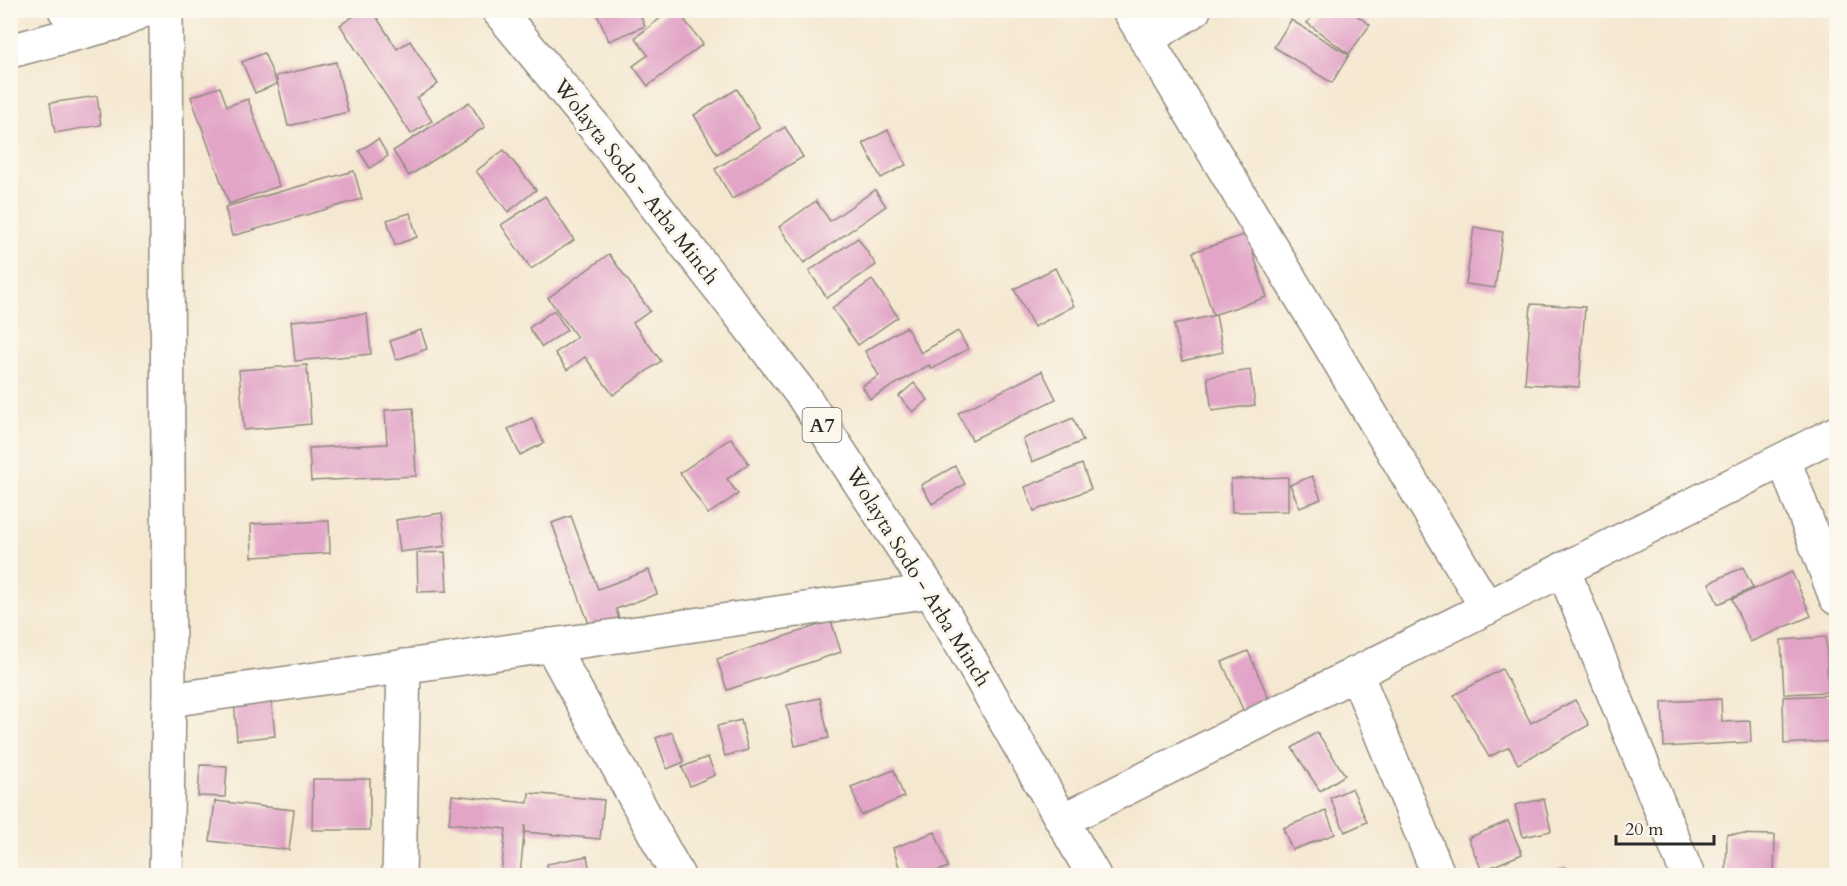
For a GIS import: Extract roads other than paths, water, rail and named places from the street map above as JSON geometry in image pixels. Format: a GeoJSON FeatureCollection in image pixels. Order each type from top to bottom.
{"type":"FeatureCollection","features":[{"type":"Feature","properties":{"kind":"main road"},"geometry":{"type":"LineString","coordinates":[[10,51],[74,21],[120,22],[144,10]]}},
{"type":"Feature","properties":{"kind":"main road"},"geometry":{"type":"LineString","coordinates":[[166,10],[169,700],[166,876]]}},
{"type":"Feature","properties":{"kind":"main road","name":"Wolayta Sodo - Arba Minch"},"geometry":{"type":"LineString","coordinates":[[498,10],[601,135],[803,396],[931,591],[1094,876]]}},
{"type":"Feature","properties":{"kind":"main road"},"geometry":{"type":"LineString","coordinates":[[1129,10],[1487,608]]}},
{"type":"Feature","properties":{"kind":"main road"},"geometry":{"type":"LineString","coordinates":[[1146,40],[1194,10]]}},
{"type":"Feature","properties":{"kind":"main road"},"geometry":{"type":"LineString","coordinates":[[1063,820],[1836,433]]}},
{"type":"Feature","properties":{"kind":"main road"},"geometry":{"type":"LineString","coordinates":[[1784,460],[1836,598]]}},
{"type":"Feature","properties":{"kind":"main road"},"geometry":{"type":"LineString","coordinates":[[1563,569],[1688,876]]}},
{"type":"Feature","properties":{"kind":"main road"},"geometry":{"type":"LineString","coordinates":[[169,700],[931,591]]}},
{"type":"Feature","properties":{"kind":"main road"},"geometry":{"type":"LineString","coordinates":[[550,645],[678,876]]}},
{"type":"Feature","properties":{"kind":"main road"},"geometry":{"type":"LineString","coordinates":[[399,876],[404,666]]}},
{"type":"Feature","properties":{"kind":"main road"},"geometry":{"type":"LineString","coordinates":[[1356,673],[1440,876]]}}]}
